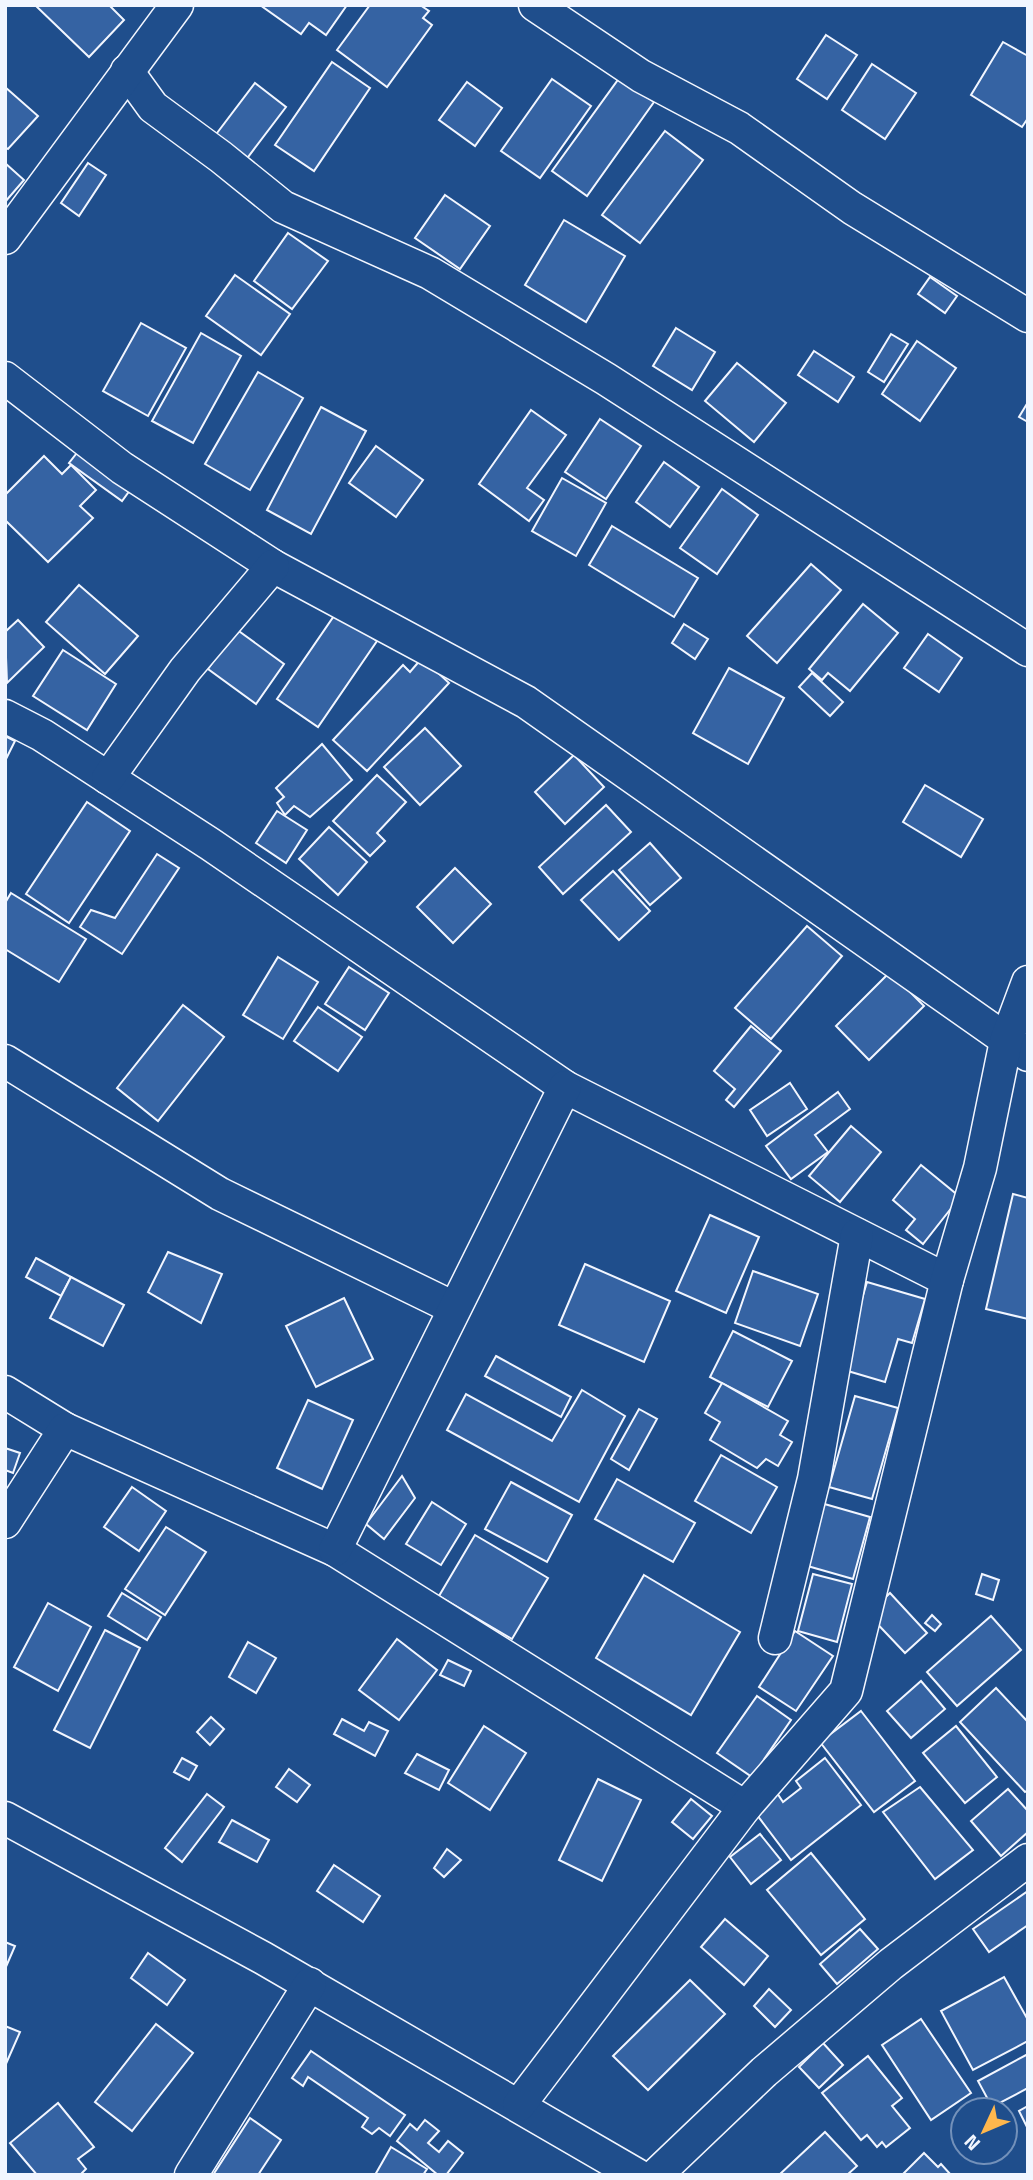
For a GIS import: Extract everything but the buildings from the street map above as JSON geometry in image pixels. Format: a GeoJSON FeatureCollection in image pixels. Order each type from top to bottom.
{"type":"FeatureCollection","features":[{"type":"Feature","properties":{"kind":"street"},"geometry":{"type":"LineString","coordinates":[[5,238],[177,5]]}},
{"type":"Feature","properties":{"kind":"street"},"geometry":{"type":"LineString","coordinates":[[535,5],[641,76],[739,128],[852,208],[1028,316]]}},
{"type":"Feature","properties":{"kind":"street"},"geometry":{"type":"LineString","coordinates":[[127,71],[153,107],[283,207],[430,273],[606,379],[1028,650]]}},
{"type":"Feature","properties":{"kind":"street"},"geometry":{"type":"LineString","coordinates":[[5,378],[122,468],[272,566],[526,702],[1017,1048]]}},
{"type":"Feature","properties":{"kind":"street"},"geometry":{"type":"LineString","coordinates":[[108,778],[185,670],[272,566]]}},
{"type":"Feature","properties":{"kind":"street"},"geometry":{"type":"LineString","coordinates":[[5,716],[42,735],[210,844],[565,1087],[947,1280]]}},
{"type":"Feature","properties":{"kind":"street"},"geometry":{"type":"LineString","coordinates":[[519,2105],[745,1807],[846,1691],[947,1280],[1017,1048],[1028,982]]}},
{"type":"Feature","properties":{"kind":"street"},"geometry":{"type":"LineString","coordinates":[[5,1061],[220,1194],[454,1308]]}},
{"type":"Feature","properties":{"kind":"street"},"geometry":{"type":"LineString","coordinates":[[335,1550],[565,1087]]}},
{"type":"Feature","properties":{"kind":"street"},"geometry":{"type":"LineString","coordinates":[[775,1638],[814,1479],[857,1235]]}},
{"type":"Feature","properties":{"kind":"street"},"geometry":{"type":"LineString","coordinates":[[5,1392],[65,1429],[335,1550],[745,1807]]}},
{"type":"Feature","properties":{"kind":"street"},"geometry":{"type":"LineString","coordinates":[[5,1522],[65,1429]]}},
{"type":"Feature","properties":{"kind":"street"},"geometry":{"type":"LineString","coordinates":[[5,1818],[310,1984],[637,2175]]}},
{"type":"Feature","properties":{"kind":"street"},"geometry":{"type":"LineString","coordinates":[[656,2175],[764,2072],[891,1964],[1028,1860]]}},
{"type":"Feature","properties":{"kind":"street"},"geometry":{"type":"LineString","coordinates":[[191,2175],[310,1984]]}}]}
